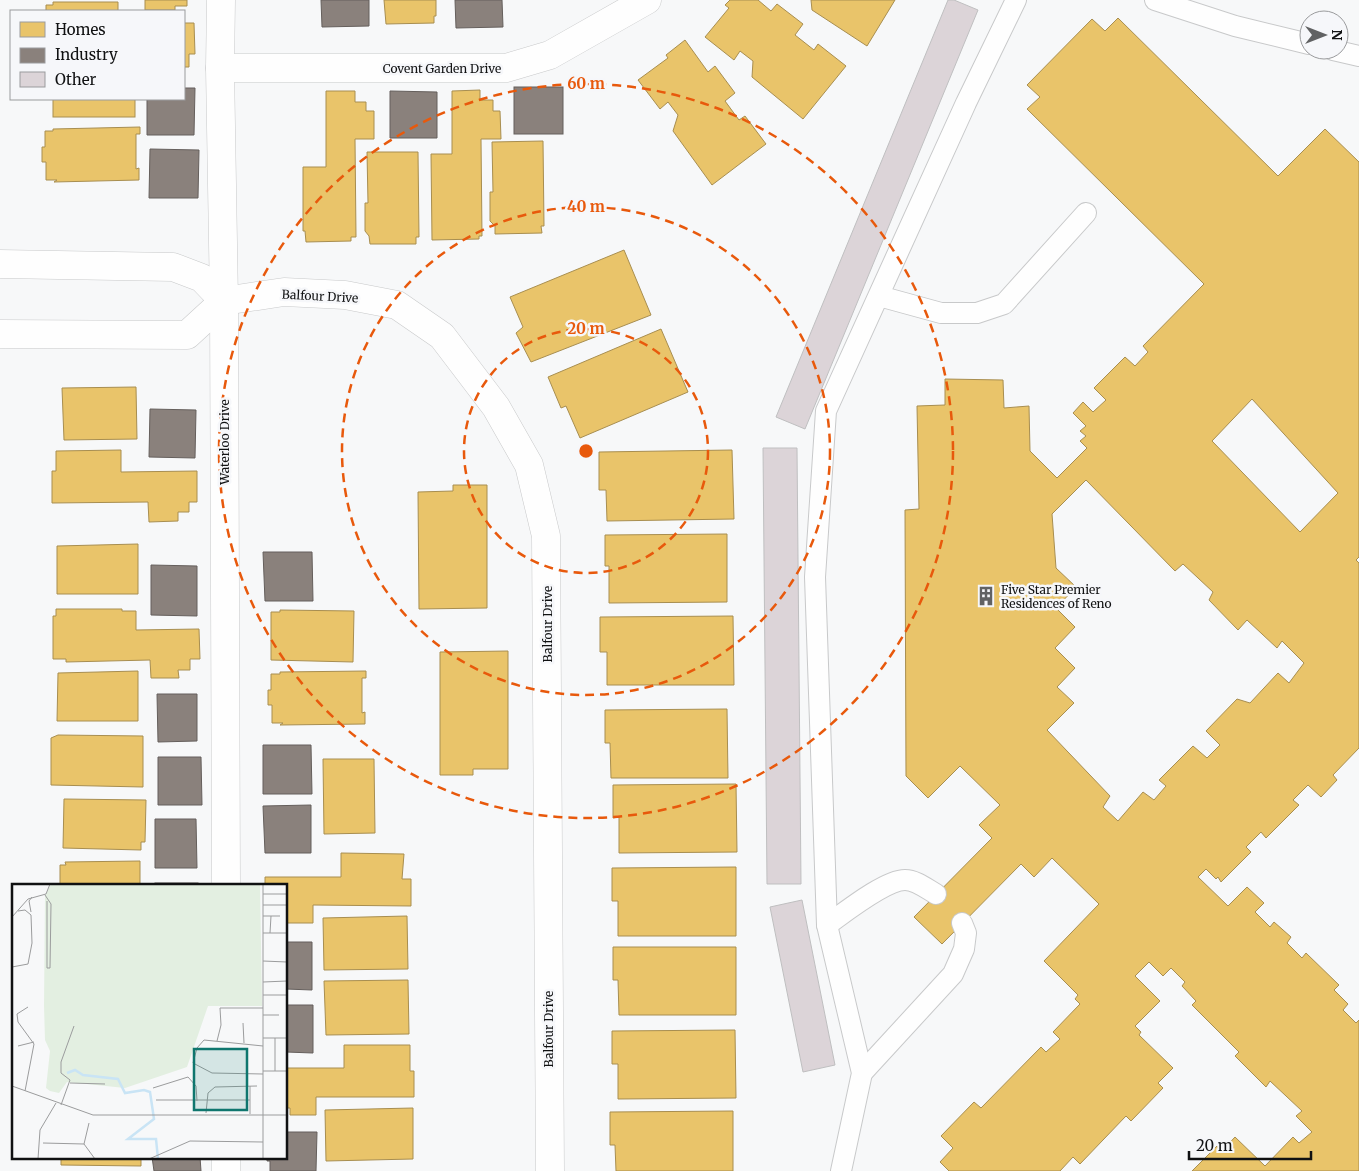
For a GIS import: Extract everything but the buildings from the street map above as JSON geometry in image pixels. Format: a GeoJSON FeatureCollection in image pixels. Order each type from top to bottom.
{"type":"FeatureCollection","features":[{"type":"Feature","properties":{"kind":"street","name":"Waterloo Drive"},"geometry":{"type":"LineString","coordinates":[[221,0],[226,884]]}},
{"type":"Feature","properties":{"kind":"street","name":"Covent Garden Drive"},"geometry":{"type":"LineString","coordinates":[[220,68],[506,68],[550,55],[647,0]]}},
{"type":"Feature","properties":{"kind":"street"},"geometry":{"type":"LineString","coordinates":[[0,264],[173,267],[202,278],[224,301],[187,334],[0,334]]}},
{"type":"Feature","properties":{"kind":"street","name":"Balfour Drive"},"geometry":{"type":"LineString","coordinates":[[224,301],[284,292],[345,295],[397,304],[442,336],[496,407],[529,465],[546,536],[550,1171]]}},
{"type":"Feature","properties":{"kind":"street"},"geometry":{"type":"LineString","coordinates":[[226,1158],[226,1171]]}},
{"type":"Feature","properties":{"kind":"lane"},"geometry":{"type":"LineString","coordinates":[[841,1171],[862,1073],[827,925],[815,577],[826,411],[966,103],[1016,0]]}},
{"type":"Feature","properties":{"kind":"lane"},"geometry":{"type":"LineString","coordinates":[[1155,0],[1235,26],[1299,42]]}},
{"type":"Feature","properties":{"kind":"lane"},"geometry":{"type":"LineString","coordinates":[[879,296],[940,314],[977,314],[1004,304],[1086,212]]}},
{"type":"Feature","properties":{"kind":"lane"},"geometry":{"type":"LineString","coordinates":[[827,925],[860,901],[888,885],[904,880],[923,886],[936,894]]}},
{"type":"Feature","properties":{"kind":"lane"},"geometry":{"type":"LineString","coordinates":[[862,1073],[953,974],[964,949],[966,933],[962,923]]}},
{"type":"Feature","properties":{"kind":"place","name":"Five Star Premier Residences of Reno"},"geometry":{"type":"Point","coordinates":[986,596]}}]}
